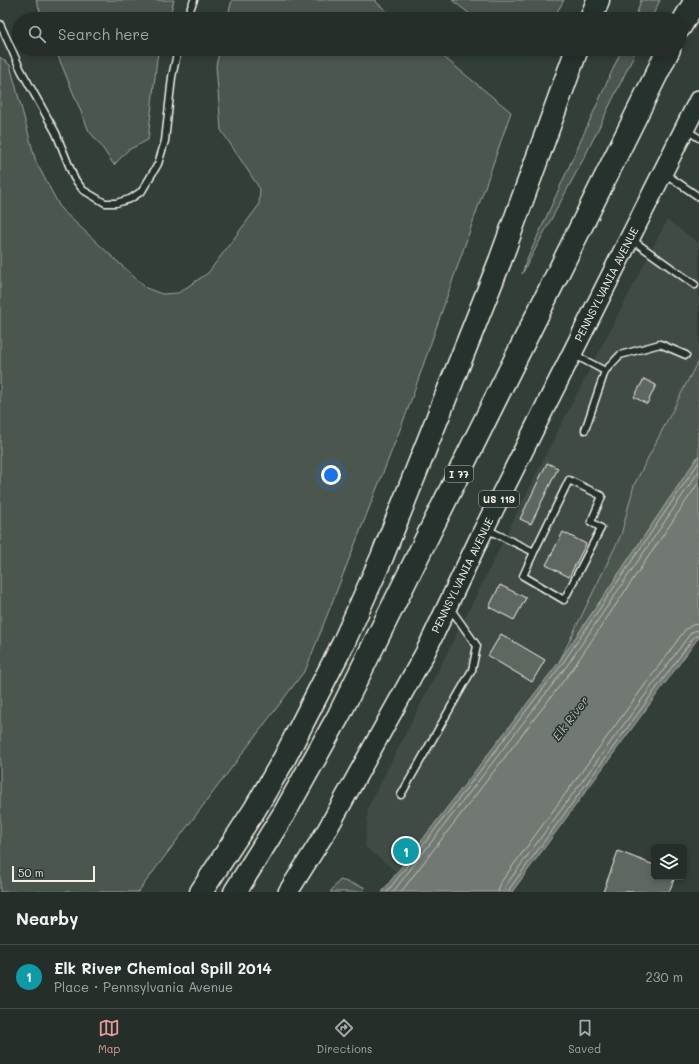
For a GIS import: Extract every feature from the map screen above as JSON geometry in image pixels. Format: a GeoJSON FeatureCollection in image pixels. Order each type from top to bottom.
{"type":"FeatureCollection","features":[{"type":"Feature","properties":{"kind":"highway"},"geometry":{"type":"LineString","coordinates":[[589,12],[593,0]]}},
{"type":"Feature","properties":{"kind":"highway"},"geometry":{"type":"LineString","coordinates":[[594,12],[598,0]]}},
{"type":"Feature","properties":{"kind":"highway"},"geometry":{"type":"LineString","coordinates":[[686,12],[690,0]]}},
{"type":"Feature","properties":{"kind":"highway"},"geometry":{"type":"LineString","coordinates":[[687,15],[696,0]]}},
{"type":"Feature","properties":{"kind":"highway"},"geometry":{"type":"LineString","coordinates":[[201,892],[255,809],[284,759],[343,644],[382,557],[500,261],[575,56]]}},
{"type":"Feature","properties":{"kind":"highway","name":"I 77"},"geometry":{"type":"LineString","coordinates":[[235,892],[285,812],[339,715],[666,56]]}},
{"type":"Feature","properties":{"kind":"main road","name":"PENNSYLVANIA AVENUE"},"geometry":{"type":"LineString","coordinates":[[288,892],[327,830],[425,653],[484,528],[663,172],[692,133],[699,100]]}},
{"type":"Feature","properties":{"kind":"lane"},"geometry":{"type":"LineString","coordinates":[[189,12],[194,0]]}},
{"type":"Feature","properties":{"kind":"lane"},"geometry":{"type":"LineString","coordinates":[[0,24],[12,50]]}},
{"type":"Feature","properties":{"kind":"lane"},"geometry":{"type":"LineString","coordinates":[[15,56],[56,133],[74,178],[83,190],[105,203],[116,203],[130,199],[142,191],[158,164],[165,140],[172,77],[176,56]]}},
{"type":"Feature","properties":{"kind":"lane"},"geometry":{"type":"LineString","coordinates":[[663,172],[699,197]]}},
{"type":"Feature","properties":{"kind":"lane"},"geometry":{"type":"LineString","coordinates":[[630,238],[695,285]]}},
{"type":"Feature","properties":{"kind":"lane"},"geometry":{"type":"LineString","coordinates":[[585,430],[605,371],[620,355],[660,344],[686,355]]}},
{"type":"Feature","properties":{"kind":"lane"},"geometry":{"type":"LineString","coordinates":[[572,353],[605,371]]}},
{"type":"Feature","properties":{"kind":"lane"},"geometry":{"type":"LineString","coordinates":[[569,480],[602,496],[591,522],[600,528],[564,600],[524,576],[534,552],[569,480]]}},
{"type":"Feature","properties":{"kind":"lane"},"geometry":{"type":"LineString","coordinates":[[484,528],[534,552]]}},
{"type":"Feature","properties":{"kind":"lane"},"geometry":{"type":"LineString","coordinates":[[401,795],[472,670],[477,646],[448,605]]}},
{"type":"Feature","properties":{"kind":"shaded area"},"geometry":{"type":"Polygon","coordinates":[[[36,0],[174,0],[171,12],[40,12],[36,0]]]}},
{"type":"Feature","properties":{"kind":"shaded area"},"geometry":{"type":"Polygon","coordinates":[[[232,0],[376,0],[377,3],[388,12],[229,12],[232,0]]]}},
{"type":"Feature","properties":{"kind":"shaded area"},"geometry":{"type":"Polygon","coordinates":[[[452,0],[564,0],[557,12],[467,12],[452,0]]]}},
{"type":"Feature","properties":{"kind":"shaded area"},"geometry":{"type":"Polygon","coordinates":[[[641,0],[660,0],[654,12],[637,12],[641,0]]]}},
{"type":"Feature","properties":{"kind":"shaded area"},"geometry":{"type":"Polygon","coordinates":[[[58,56],[158,56],[148,140],[128,150],[114,165],[89,131],[58,56]]]}},
{"type":"Feature","properties":{"kind":"shaded area"},"geometry":{"type":"Polygon","coordinates":[[[218,56],[443,56],[511,112],[408,409],[306,669],[138,892],[0,892],[0,57],[10,65],[36,162],[61,209],[146,288],[162,294],[178,293],[208,273],[259,205],[260,189],[221,130],[216,65],[218,56]]]}},
{"type":"Feature","properties":{"kind":"shaded area"},"geometry":{"type":"Polygon","coordinates":[[[619,56],[634,56],[586,154],[522,274],[526,262],[619,56]]]}},
{"type":"Feature","properties":{"kind":"shaded area"},"geometry":{"type":"Polygon","coordinates":[[[667,220],[699,243],[699,359],[634,485],[621,535],[559,662],[397,872],[365,847],[368,807],[471,606],[549,448],[667,220]]]}},
{"type":"Feature","properties":{"kind":"shaded area"},"geometry":{"type":"Polygon","coordinates":[[[699,359],[699,455],[559,662],[621,535],[634,485],[699,359]]]}},
{"type":"Feature","properties":{"kind":"shaded area"},"geometry":{"type":"Polygon","coordinates":[[[340,880],[364,887],[365,892],[330,892],[340,880]]]}},
{"type":"Feature","properties":{"kind":"water","name":"Elk River"},"geometry":{"type":"Polygon","coordinates":[[[699,455],[699,637],[512,892],[382,892],[559,662],[699,455]]]}},
{"type":"Feature","properties":{"kind":"building"},"geometry":{"type":"Polygon","coordinates":[[[644,379],[656,385],[647,404],[634,397],[644,379]]]}},
{"type":"Feature","properties":{"kind":"building"},"geometry":{"type":"Polygon","coordinates":[[[547,463],[558,468],[531,524],[520,519],[547,463]]]}},
{"type":"Feature","properties":{"kind":"building"},"geometry":{"type":"Polygon","coordinates":[[[563,532],[586,544],[569,577],[546,565],[563,532]]]}},
{"type":"Feature","properties":{"kind":"building"},"geometry":{"type":"Polygon","coordinates":[[[500,585],[526,598],[514,620],[489,607],[500,585]]]}},
{"type":"Feature","properties":{"kind":"building"},"geometry":{"type":"Polygon","coordinates":[[[501,634],[545,660],[532,682],[488,656],[501,634]]]}},
{"type":"Feature","properties":{"kind":"building"},"geometry":{"type":"Polygon","coordinates":[[[618,851],[651,864],[651,880],[674,880],[669,892],[603,892],[618,851]]]}},
{"type":"Feature","properties":{"kind":"place","name":"Elk River Chemical Spill 2014"},"geometry":{"type":"Point","coordinates":[406,851]}}]}
